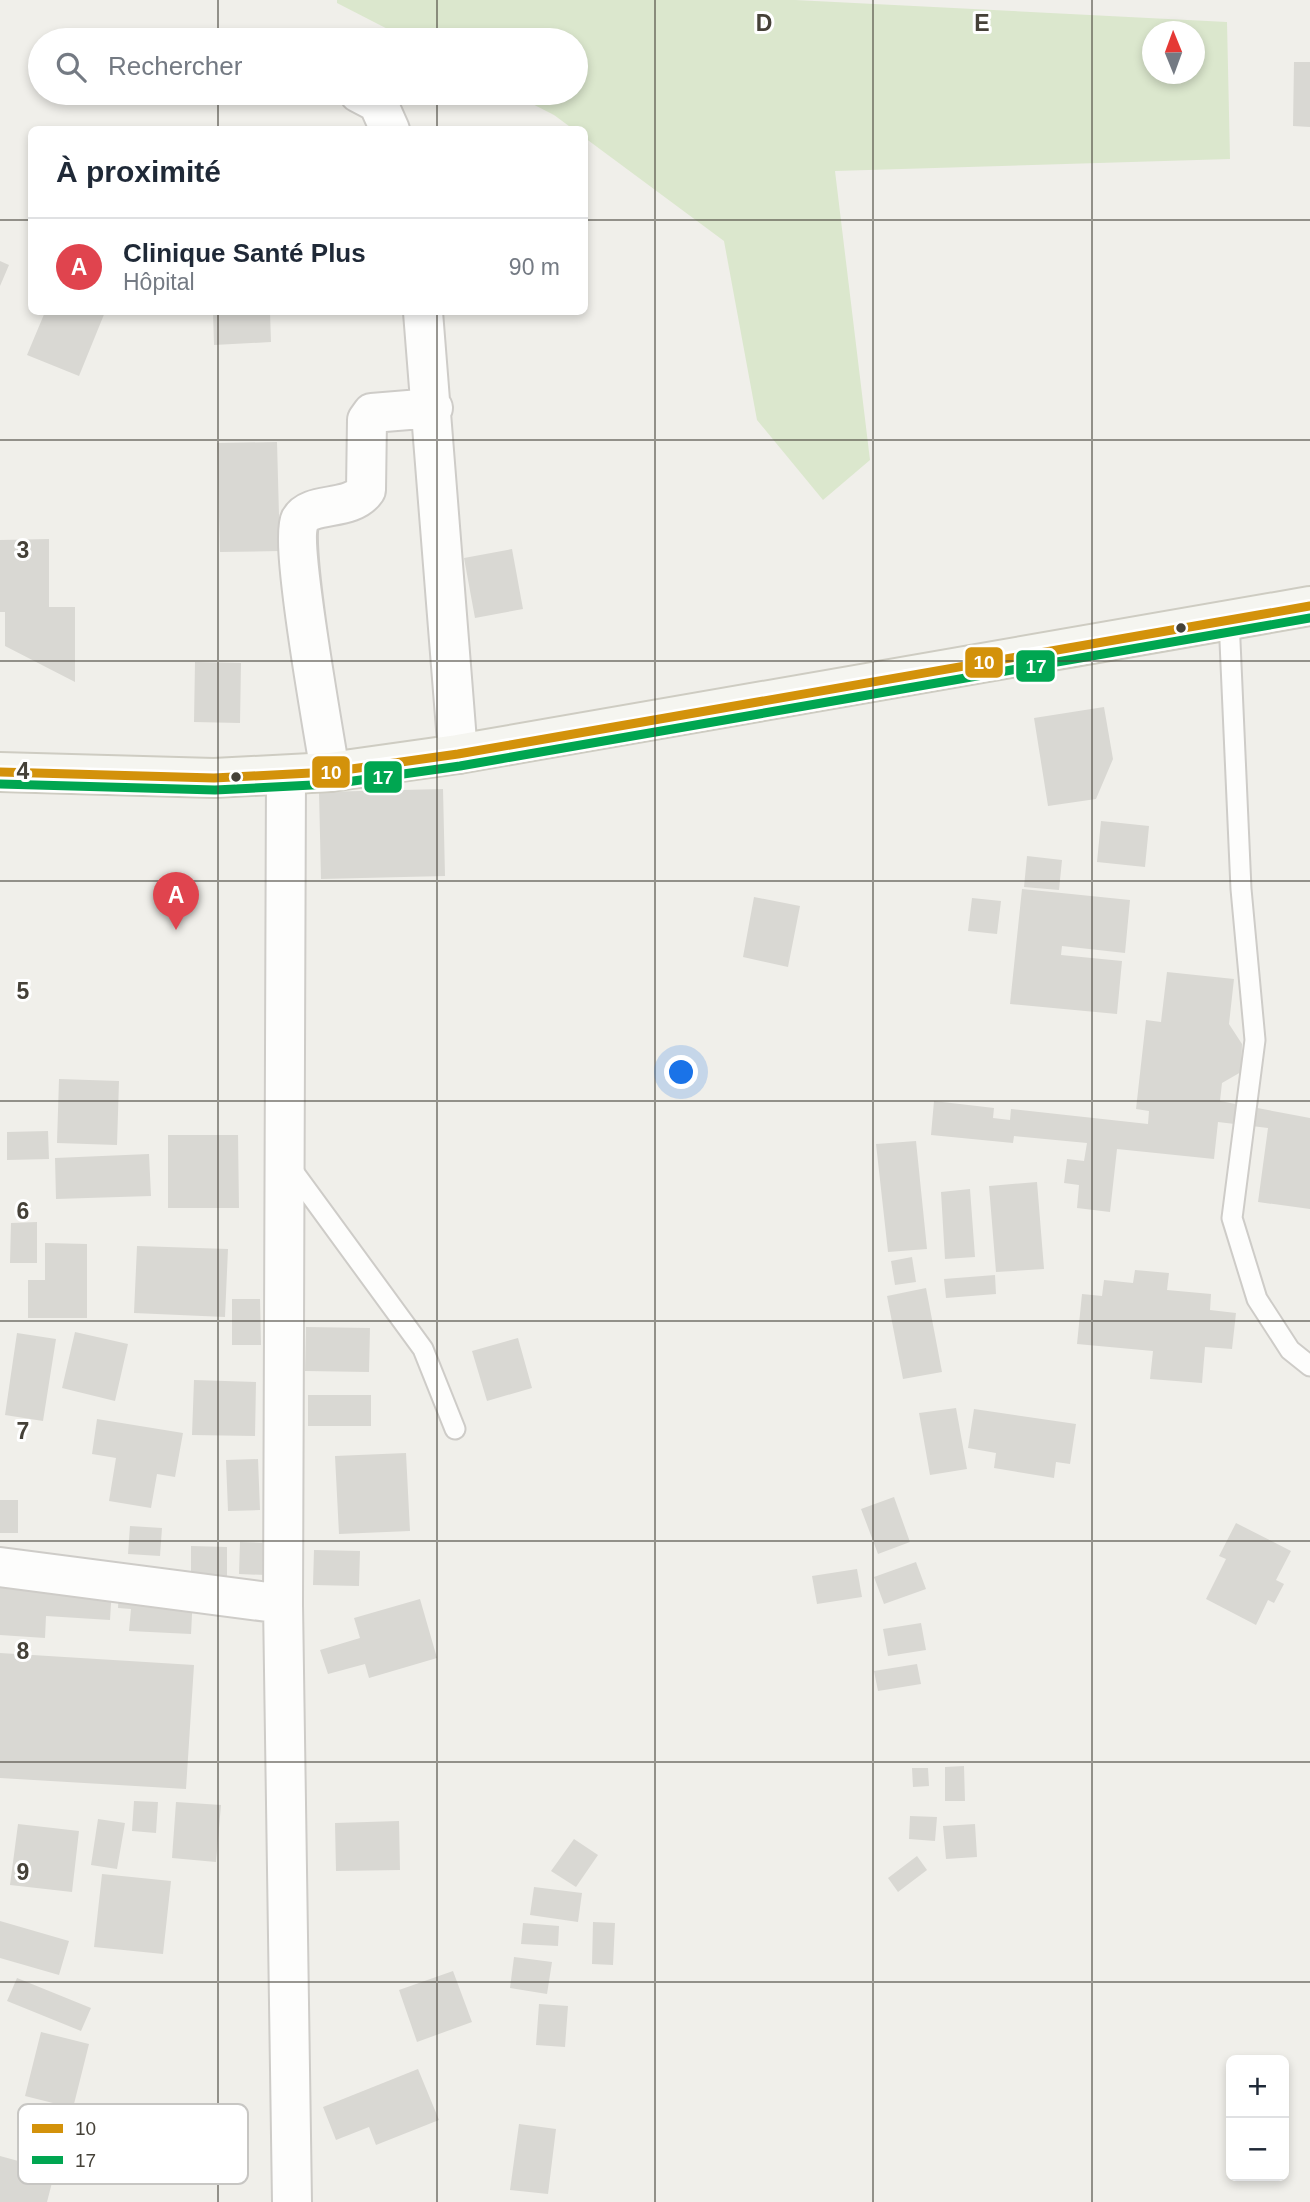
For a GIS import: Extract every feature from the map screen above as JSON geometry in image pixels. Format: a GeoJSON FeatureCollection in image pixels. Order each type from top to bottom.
{"type":"FeatureCollection","features":[{"type":"Feature","properties":{"kind":"main road"},"geometry":{"type":"LineString","coordinates":[[0,772],[214,778],[330,772],[458,754],[1310,606]]}},
{"type":"Feature","properties":{"kind":"street"},"geometry":{"type":"LineString","coordinates":[[379,105],[388,126]]}},
{"type":"Feature","properties":{"kind":"street"},"geometry":{"type":"LineString","coordinates":[[423,315],[433,408],[458,754]]}},
{"type":"Feature","properties":{"kind":"street"},"geometry":{"type":"LineString","coordinates":[[330,772],[300,571],[298,528],[301,517],[308,511],[360,497],[366,490],[367,420],[372,413],[433,408]]}},
{"type":"Feature","properties":{"kind":"street"},"geometry":{"type":"LineString","coordinates":[[286,775],[287,1163],[283,1604],[292,2202]]}},
{"type":"Feature","properties":{"kind":"street"},"geometry":{"type":"LineString","coordinates":[[0,1567],[283,1604]]}},
{"type":"Feature","properties":{"kind":"lane"},"geometry":{"type":"LineString","coordinates":[[1229,619],[1241,888],[1255,1040],[1232,1218],[1257,1299],[1290,1350],[1310,1366]]}},
{"type":"Feature","properties":{"kind":"lane"},"geometry":{"type":"LineString","coordinates":[[287,1163],[424,1349],[455,1429]]}},
{"type":"Feature","properties":{"kind":"green space"},"geometry":{"type":"Polygon","coordinates":[[[337,0],[795,0],[1227,22],[1230,159],[835,171],[870,460],[823,500],[757,420],[724,241],[588,140],[588,126],[569,126],[534,105],[588,105],[588,28],[386,28],[337,3],[337,0]]]}},
{"type":"Feature","properties":{"kind":"building"},"geometry":{"type":"Polygon","coordinates":[[[1294,62],[1310,62],[1310,127],[1293,126],[1294,62]]]}},
{"type":"Feature","properties":{"kind":"building"},"geometry":{"type":"Polygon","coordinates":[[[0,261],[9,265],[0,286],[0,261]]]}},
{"type":"Feature","properties":{"kind":"building"},"geometry":{"type":"Polygon","coordinates":[[[44,315],[104,315],[79,376],[27,355],[44,315]]]}},
{"type":"Feature","properties":{"kind":"building"},"geometry":{"type":"Polygon","coordinates":[[[213,315],[270,315],[271,342],[214,345],[213,315]]]}},
{"type":"Feature","properties":{"kind":"building"},"geometry":{"type":"Polygon","coordinates":[[[277,442],[280,551],[220,552],[217,443],[277,442]]]}},
{"type":"Feature","properties":{"kind":"building"},"geometry":{"type":"Polygon","coordinates":[[[49,539],[49,607],[75,607],[75,682],[5,646],[5,612],[0,612],[0,540],[49,539]]]}},
{"type":"Feature","properties":{"kind":"building"},"geometry":{"type":"Polygon","coordinates":[[[512,549],[523,609],[475,618],[464,558],[512,549]]]}},
{"type":"Feature","properties":{"kind":"building"},"geometry":{"type":"Polygon","coordinates":[[[195,662],[241,663],[240,723],[194,722],[195,662]]]}},
{"type":"Feature","properties":{"kind":"building"},"geometry":{"type":"Polygon","coordinates":[[[1104,707],[1113,759],[1096,799],[1048,806],[1034,718],[1104,707]]]}},
{"type":"Feature","properties":{"kind":"building"},"geometry":{"type":"Polygon","coordinates":[[[443,789],[445,876],[321,879],[319,792],[443,789]]]}},
{"type":"Feature","properties":{"kind":"building"},"geometry":{"type":"Polygon","coordinates":[[[1101,821],[1149,826],[1145,867],[1097,862],[1101,821]]]}},
{"type":"Feature","properties":{"kind":"building"},"geometry":{"type":"Polygon","coordinates":[[[1027,856],[1062,860],[1059,890],[1024,887],[1027,856]]]}},
{"type":"Feature","properties":{"kind":"building"},"geometry":{"type":"Polygon","coordinates":[[[1022,889],[1130,900],[1125,953],[1062,946],[1061,955],[1122,961],[1117,1014],[1010,1004],[1022,889]]]}},
{"type":"Feature","properties":{"kind":"building"},"geometry":{"type":"Polygon","coordinates":[[[754,897],[800,906],[788,967],[743,957],[754,897]]]}},
{"type":"Feature","properties":{"kind":"building"},"geometry":{"type":"Polygon","coordinates":[[[972,898],[1001,901],[997,934],[968,931],[972,898]]]}},
{"type":"Feature","properties":{"kind":"building"},"geometry":{"type":"Polygon","coordinates":[[[1167,972],[1234,979],[1229,1024],[1242,1044],[1241,1072],[1222,1083],[1220,1101],[1310,1118],[1310,1209],[1258,1202],[1268,1128],[1218,1122],[1214,1159],[1117,1149],[1110,1212],[1077,1208],[1079,1185],[1064,1183],[1067,1159],[1084,1161],[1087,1143],[1014,1136],[1013,1143],[931,1135],[934,1101],[994,1108],[993,1118],[1010,1120],[1011,1109],[1148,1124],[1149,1111],[1136,1109],[1146,1020],[1161,1022],[1167,972]]]}},
{"type":"Feature","properties":{"kind":"building"},"geometry":{"type":"Polygon","coordinates":[[[59,1079],[119,1081],[117,1145],[57,1143],[59,1079]]]}},
{"type":"Feature","properties":{"kind":"building"},"geometry":{"type":"Polygon","coordinates":[[[48,1131],[49,1159],[7,1160],[7,1132],[48,1131]]]}},
{"type":"Feature","properties":{"kind":"building"},"geometry":{"type":"Polygon","coordinates":[[[168,1135],[238,1135],[239,1208],[168,1208],[168,1135]]]}},
{"type":"Feature","properties":{"kind":"building"},"geometry":{"type":"Polygon","coordinates":[[[916,1141],[927,1249],[888,1252],[876,1144],[916,1141]]]}},
{"type":"Feature","properties":{"kind":"building"},"geometry":{"type":"Polygon","coordinates":[[[149,1154],[151,1196],[56,1199],[55,1158],[149,1154]]]}},
{"type":"Feature","properties":{"kind":"building"},"geometry":{"type":"Polygon","coordinates":[[[1037,1182],[1044,1269],[996,1272],[989,1186],[1037,1182]]]}},
{"type":"Feature","properties":{"kind":"building"},"geometry":{"type":"Polygon","coordinates":[[[970,1189],[975,1257],[945,1259],[941,1192],[970,1189]]]}},
{"type":"Feature","properties":{"kind":"building"},"geometry":{"type":"Polygon","coordinates":[[[37,1222],[37,1263],[10,1263],[11,1223],[37,1222]]]}},
{"type":"Feature","properties":{"kind":"building"},"geometry":{"type":"Polygon","coordinates":[[[45,1243],[87,1244],[87,1318],[28,1318],[28,1280],[45,1280],[45,1243]]]}},
{"type":"Feature","properties":{"kind":"building"},"geometry":{"type":"Polygon","coordinates":[[[137,1246],[228,1249],[225,1317],[134,1313],[137,1246]]]}},
{"type":"Feature","properties":{"kind":"building"},"geometry":{"type":"Polygon","coordinates":[[[912,1257],[916,1282],[895,1285],[891,1261],[912,1257]]]}},
{"type":"Feature","properties":{"kind":"building"},"geometry":{"type":"Polygon","coordinates":[[[1135,1270],[1169,1273],[1167,1290],[1211,1294],[1210,1310],[1236,1313],[1232,1349],[1205,1347],[1202,1383],[1150,1379],[1153,1351],[1077,1344],[1082,1294],[1102,1296],[1104,1280],[1133,1283],[1135,1270]]]}},
{"type":"Feature","properties":{"kind":"building"},"geometry":{"type":"Polygon","coordinates":[[[995,1275],[996,1294],[946,1298],[944,1279],[995,1275]]]}},
{"type":"Feature","properties":{"kind":"building"},"geometry":{"type":"Polygon","coordinates":[[[926,1288],[942,1372],[903,1379],[887,1296],[926,1288]]]}},
{"type":"Feature","properties":{"kind":"building"},"geometry":{"type":"Polygon","coordinates":[[[232,1299],[260,1299],[261,1345],[232,1345],[232,1299]]]}},
{"type":"Feature","properties":{"kind":"building"},"geometry":{"type":"Polygon","coordinates":[[[306,1327],[370,1328],[369,1372],[305,1371],[306,1327]]]}},
{"type":"Feature","properties":{"kind":"building"},"geometry":{"type":"Polygon","coordinates":[[[75,1332],[128,1344],[115,1401],[62,1388],[75,1332]]]}},
{"type":"Feature","properties":{"kind":"building"},"geometry":{"type":"Polygon","coordinates":[[[17,1333],[56,1339],[43,1421],[5,1415],[17,1333]]]}},
{"type":"Feature","properties":{"kind":"building"},"geometry":{"type":"Polygon","coordinates":[[[518,1338],[532,1388],[487,1401],[472,1351],[518,1338]]]}},
{"type":"Feature","properties":{"kind":"building"},"geometry":{"type":"Polygon","coordinates":[[[194,1380],[256,1382],[255,1436],[192,1435],[194,1380]]]}},
{"type":"Feature","properties":{"kind":"building"},"geometry":{"type":"Polygon","coordinates":[[[308,1395],[371,1395],[371,1426],[308,1426],[308,1395]]]}},
{"type":"Feature","properties":{"kind":"building"},"geometry":{"type":"Polygon","coordinates":[[[956,1408],[967,1469],[930,1475],[919,1413],[956,1408]]]}},
{"type":"Feature","properties":{"kind":"building"},"geometry":{"type":"Polygon","coordinates":[[[974,1409],[1076,1424],[1070,1464],[1056,1462],[1054,1478],[994,1468],[996,1453],[968,1448],[974,1409]]]}},
{"type":"Feature","properties":{"kind":"building"},"geometry":{"type":"Polygon","coordinates":[[[97,1419],[183,1433],[175,1477],[157,1474],[151,1508],[109,1501],[116,1458],[92,1454],[97,1419]]]}},
{"type":"Feature","properties":{"kind":"building"},"geometry":{"type":"Polygon","coordinates":[[[406,1453],[410,1531],[339,1534],[335,1456],[406,1453]]]}},
{"type":"Feature","properties":{"kind":"building"},"geometry":{"type":"Polygon","coordinates":[[[258,1459],[260,1510],[228,1511],[226,1460],[258,1459]]]}},
{"type":"Feature","properties":{"kind":"building"},"geometry":{"type":"Polygon","coordinates":[[[894,1497],[910,1542],[878,1554],[861,1509],[894,1497]]]}},
{"type":"Feature","properties":{"kind":"building"},"geometry":{"type":"Polygon","coordinates":[[[0,1500],[18,1500],[18,1533],[0,1533],[0,1500]]]}},
{"type":"Feature","properties":{"kind":"building"},"geometry":{"type":"Polygon","coordinates":[[[1236,1523],[1291,1551],[1276,1580],[1284,1584],[1274,1603],[1268,1600],[1256,1625],[1206,1599],[1226,1559],[1219,1556],[1236,1523]]]}},
{"type":"Feature","properties":{"kind":"building"},"geometry":{"type":"Polygon","coordinates":[[[130,1526],[162,1528],[160,1556],[128,1554],[130,1526]]]}},
{"type":"Feature","properties":{"kind":"building"},"geometry":{"type":"Polygon","coordinates":[[[240,1542],[266,1543],[266,1575],[239,1574],[240,1542]]]}},
{"type":"Feature","properties":{"kind":"building"},"geometry":{"type":"Polygon","coordinates":[[[191,1546],[227,1547],[227,1579],[191,1579],[191,1546]]]}},
{"type":"Feature","properties":{"kind":"building"},"geometry":{"type":"Polygon","coordinates":[[[314,1550],[360,1551],[359,1586],[313,1585],[314,1550]]]}},
{"type":"Feature","properties":{"kind":"building"},"geometry":{"type":"Polygon","coordinates":[[[916,1562],[926,1589],[884,1604],[874,1577],[916,1562]]]}},
{"type":"Feature","properties":{"kind":"building"},"geometry":{"type":"Polygon","coordinates":[[[857,1569],[862,1597],[817,1604],[812,1576],[857,1569]]]}},
{"type":"Feature","properties":{"kind":"building"},"geometry":{"type":"Polygon","coordinates":[[[0,1580],[112,1587],[110,1620],[46,1616],[45,1638],[0,1635],[0,1580]]]}},
{"type":"Feature","properties":{"kind":"building"},"geometry":{"type":"Polygon","coordinates":[[[119,1591],[193,1595],[191,1634],[129,1631],[131,1609],[118,1608],[119,1591]]]}},
{"type":"Feature","properties":{"kind":"building"},"geometry":{"type":"Polygon","coordinates":[[[420,1599],[437,1658],[369,1678],[365,1664],[328,1674],[320,1650],[360,1638],[354,1618],[420,1599]]]}},
{"type":"Feature","properties":{"kind":"building"},"geometry":{"type":"Polygon","coordinates":[[[921,1623],[926,1650],[888,1656],[883,1629],[921,1623]]]}},
{"type":"Feature","properties":{"kind":"building"},"geometry":{"type":"Polygon","coordinates":[[[0,1653],[194,1665],[186,1789],[0,1778],[0,1653]]]}},
{"type":"Feature","properties":{"kind":"building"},"geometry":{"type":"Polygon","coordinates":[[[917,1664],[921,1684],[878,1691],[874,1671],[917,1664]]]}},
{"type":"Feature","properties":{"kind":"building"},"geometry":{"type":"Polygon","coordinates":[[[964,1766],[965,1801],[945,1801],[945,1767],[964,1766]]]}},
{"type":"Feature","properties":{"kind":"building"},"geometry":{"type":"Polygon","coordinates":[[[912,1768],[928,1768],[929,1786],[913,1787],[912,1768]]]}},
{"type":"Feature","properties":{"kind":"building"},"geometry":{"type":"Polygon","coordinates":[[[134,1801],[158,1802],[156,1833],[132,1831],[134,1801]]]}},
{"type":"Feature","properties":{"kind":"building"},"geometry":{"type":"Polygon","coordinates":[[[176,1802],[221,1805],[216,1862],[172,1858],[176,1802]]]}},
{"type":"Feature","properties":{"kind":"building"},"geometry":{"type":"Polygon","coordinates":[[[910,1816],[937,1817],[935,1841],[909,1839],[910,1816]]]}},
{"type":"Feature","properties":{"kind":"building"},"geometry":{"type":"Polygon","coordinates":[[[98,1819],[125,1823],[117,1869],[91,1865],[98,1819]]]}},
{"type":"Feature","properties":{"kind":"building"},"geometry":{"type":"Polygon","coordinates":[[[399,1821],[400,1870],[336,1871],[335,1823],[399,1821]]]}},
{"type":"Feature","properties":{"kind":"building"},"geometry":{"type":"Polygon","coordinates":[[[18,1824],[79,1831],[72,1892],[10,1885],[18,1824]]]}},
{"type":"Feature","properties":{"kind":"building"},"geometry":{"type":"Polygon","coordinates":[[[975,1824],[977,1857],[946,1859],[943,1826],[975,1824]]]}},
{"type":"Feature","properties":{"kind":"building"},"geometry":{"type":"Polygon","coordinates":[[[574,1839],[598,1855],[576,1887],[551,1871],[574,1839]]]}},
{"type":"Feature","properties":{"kind":"building"},"geometry":{"type":"Polygon","coordinates":[[[917,1856],[927,1870],[898,1892],[888,1878],[917,1856]]]}},
{"type":"Feature","properties":{"kind":"building"},"geometry":{"type":"Polygon","coordinates":[[[102,1874],[171,1881],[163,1954],[94,1947],[102,1874]]]}},
{"type":"Feature","properties":{"kind":"building"},"geometry":{"type":"Polygon","coordinates":[[[534,1887],[582,1893],[578,1922],[530,1915],[534,1887]]]}},
{"type":"Feature","properties":{"kind":"building"},"geometry":{"type":"Polygon","coordinates":[[[0,1921],[69,1941],[59,1975],[0,1958],[0,1921]]]}},
{"type":"Feature","properties":{"kind":"building"},"geometry":{"type":"Polygon","coordinates":[[[593,1922],[615,1923],[613,1965],[592,1964],[593,1922]]]}},
{"type":"Feature","properties":{"kind":"building"},"geometry":{"type":"Polygon","coordinates":[[[523,1923],[559,1926],[558,1946],[521,1944],[523,1923]]]}},
{"type":"Feature","properties":{"kind":"building"},"geometry":{"type":"Polygon","coordinates":[[[514,1957],[552,1962],[547,1994],[510,1988],[514,1957]]]}},
{"type":"Feature","properties":{"kind":"building"},"geometry":{"type":"Polygon","coordinates":[[[453,1971],[472,2022],[417,2042],[399,1990],[453,1971]]]}},
{"type":"Feature","properties":{"kind":"building"},"geometry":{"type":"Polygon","coordinates":[[[17,1978],[91,2008],[81,2031],[7,2001],[17,1978]]]}},
{"type":"Feature","properties":{"kind":"building"},"geometry":{"type":"Polygon","coordinates":[[[539,2004],[568,2006],[565,2047],[536,2045],[539,2004]]]}},
{"type":"Feature","properties":{"kind":"building"},"geometry":{"type":"Polygon","coordinates":[[[41,2032],[89,2044],[74,2104],[57,2104],[25,2096],[41,2032]]]}},
{"type":"Feature","properties":{"kind":"building"},"geometry":{"type":"Polygon","coordinates":[[[418,2069],[439,2120],[376,2145],[369,2127],[336,2140],[323,2107],[418,2069]]]}},
{"type":"Feature","properties":{"kind":"building"},"geometry":{"type":"Polygon","coordinates":[[[519,2124],[556,2129],[548,2194],[510,2190],[519,2124]]]}},
{"type":"Feature","properties":{"kind":"building"},"geometry":{"type":"Polygon","coordinates":[[[0,2156],[18,2161],[18,2184],[52,2184],[47,2202],[0,2202],[0,2156]]]}},
{"type":"Feature","properties":{"kind":"transit line","name":"10"},"geometry":{"type":"LineString","coordinates":[[0,772],[214,778],[330,772],[458,754],[1310,606]]}},
{"type":"Feature","properties":{"kind":"transit line","name":"17"},"geometry":{"type":"LineString","coordinates":[[0,784],[215,790],[332,784],[460,766],[1310,618]]}},
{"type":"Feature","properties":{"kind":"place","name":"Clinique Santé Plus"},"geometry":{"type":"Point","coordinates":[176,930]}}]}
